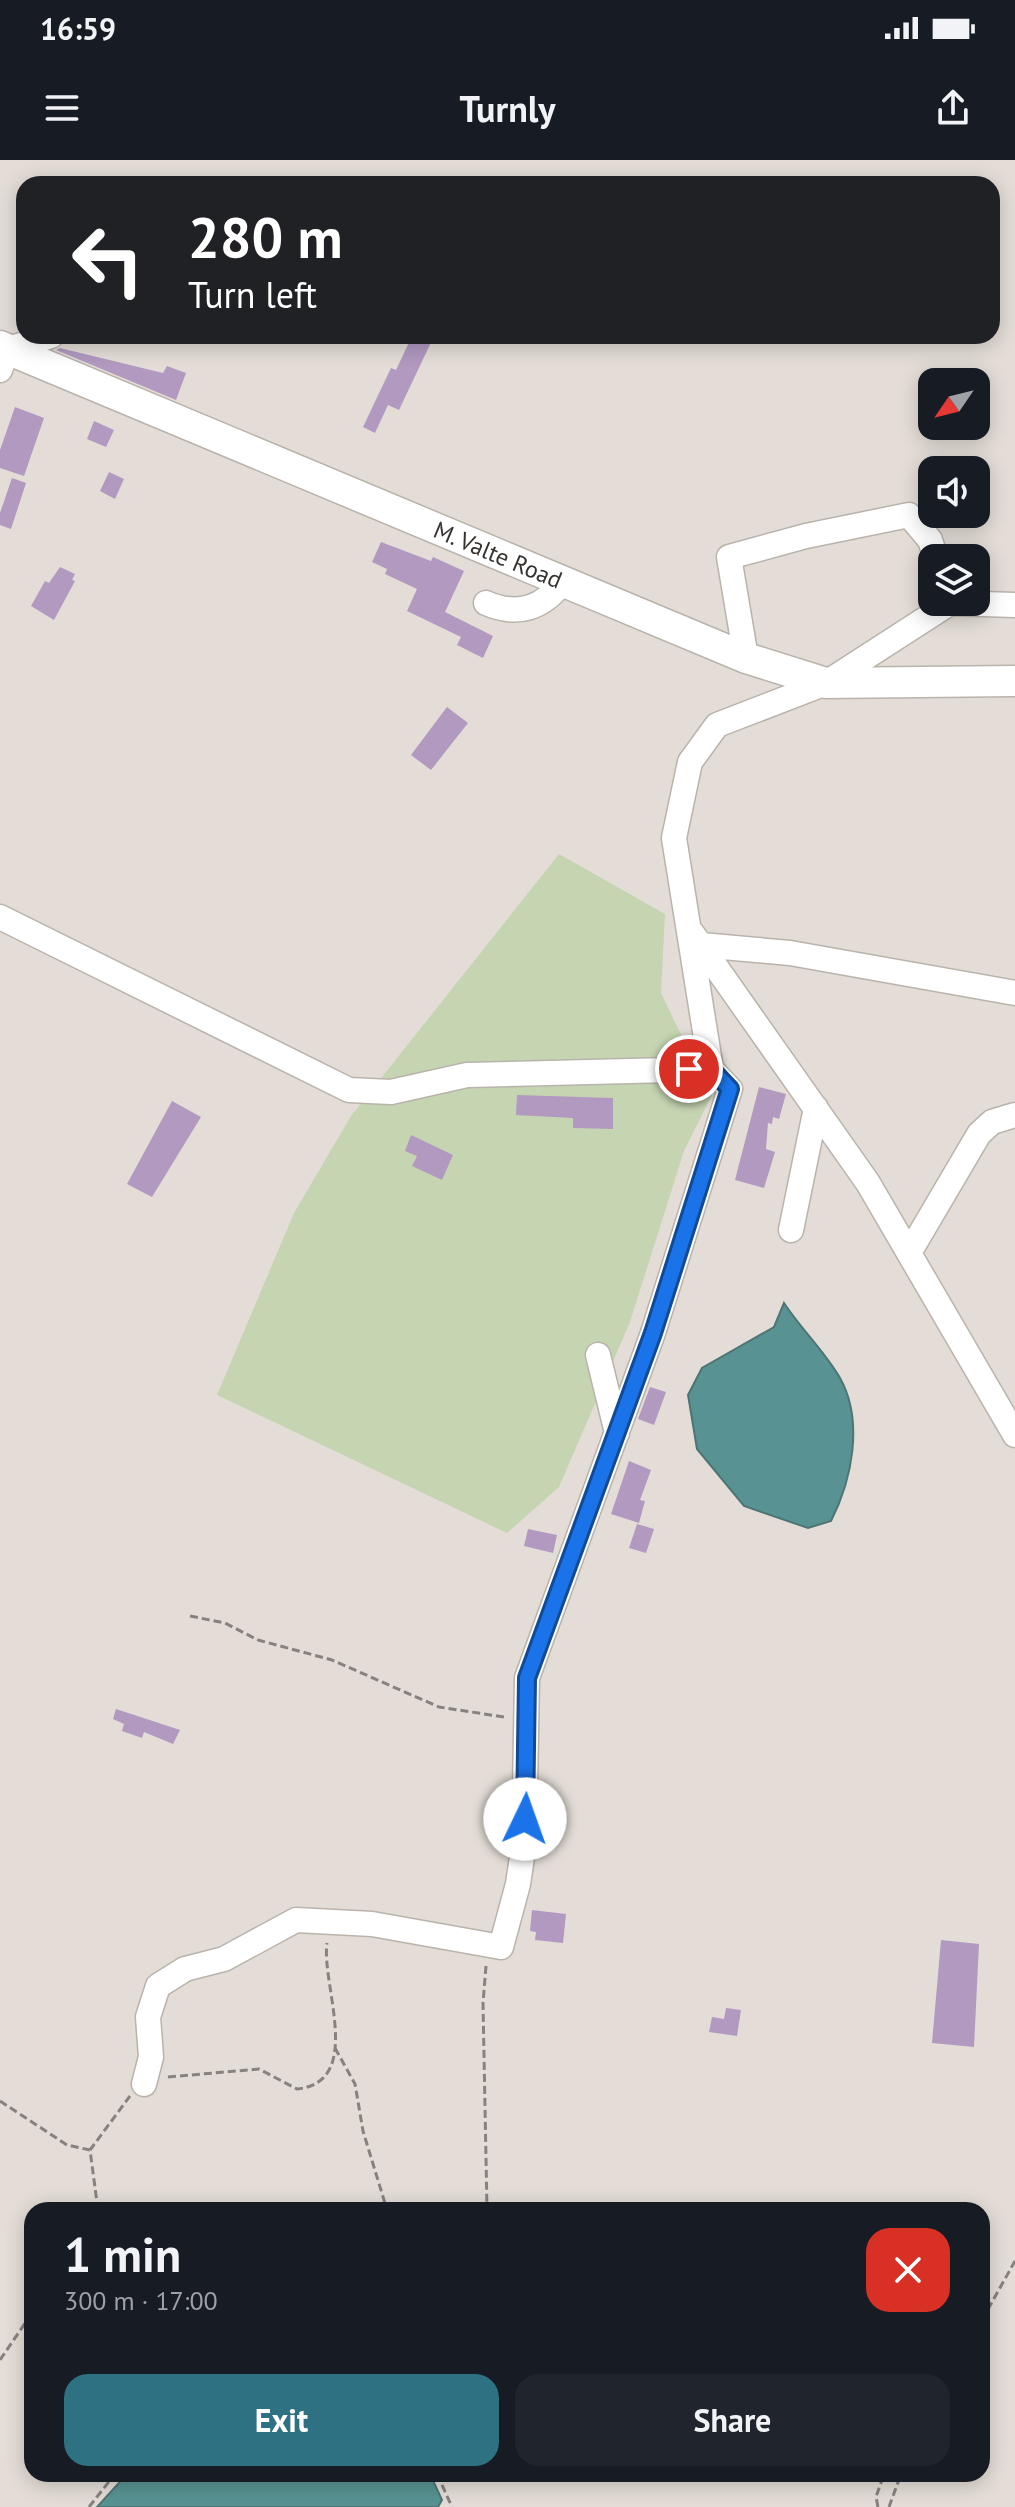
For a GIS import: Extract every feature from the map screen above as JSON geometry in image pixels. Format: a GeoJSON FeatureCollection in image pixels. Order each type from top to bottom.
{"type":"FeatureCollection","features":[{"type":"Feature","properties":{"kind":"main road","name":"M. Valte Road"},"geometry":{"type":"LineString","coordinates":[[3,355],[564,580],[746,658],[826,683],[1015,681]]}},
{"type":"Feature","properties":{"kind":"street"},"geometry":{"type":"LineString","coordinates":[[3,355],[31,344]]}},
{"type":"Feature","properties":{"kind":"street"},"geometry":{"type":"LineString","coordinates":[[746,658],[729,557],[806,536],[909,515],[931,544]]}},
{"type":"Feature","properties":{"kind":"street"},"geometry":{"type":"LineString","coordinates":[[486,603],[513,611],[528,608],[553,596],[564,580]]}},
{"type":"Feature","properties":{"kind":"street"},"geometry":{"type":"LineString","coordinates":[[990,604],[1015,605]]}},
{"type":"Feature","properties":{"kind":"street"},"geometry":{"type":"LineString","coordinates":[[144,2084],[151,2057],[148,2017],[158,1986],[185,1969],[224,1959],[296,1920],[338,1920],[501,1947],[518,1884],[524,1844],[528,1768],[525,1721],[527,1678],[653,1333],[730,1089],[711,1069],[695,936],[674,838],[690,762],[717,725],[826,683],[929,616]]}},
{"type":"Feature","properties":{"kind":"street"},"geometry":{"type":"LineString","coordinates":[[0,917],[349,1090],[391,1092],[467,1075],[711,1069]]}},
{"type":"Feature","properties":{"kind":"street"},"geometry":{"type":"LineString","coordinates":[[695,936],[1015,993]]}},
{"type":"Feature","properties":{"kind":"street"},"geometry":{"type":"LineString","coordinates":[[695,936],[868,1183],[1015,1435]]}},
{"type":"Feature","properties":{"kind":"street"},"geometry":{"type":"LineString","coordinates":[[791,1230],[816,1108]]}},
{"type":"Feature","properties":{"kind":"street"},"geometry":{"type":"LineString","coordinates":[[909,1253],[979,1134],[992,1122],[1015,1115]]}},
{"type":"Feature","properties":{"kind":"street"},"geometry":{"type":"LineString","coordinates":[[598,1355],[617,1433]]}},
{"type":"Feature","properties":{"kind":"path"},"geometry":{"type":"LineString","coordinates":[[190,1616],[225,1623],[258,1640],[332,1660],[439,1707],[525,1721]]}},
{"type":"Feature","properties":{"kind":"path"},"geometry":{"type":"LineString","coordinates":[[97,2202],[90,2150],[118,2107],[144,2084],[169,2077],[259,2069],[288,2086],[308,2088],[320,2083],[330,2070],[335,2047],[336,2023],[325,1956],[330,1925],[338,1920]]}},
{"type":"Feature","properties":{"kind":"path"},"geometry":{"type":"LineString","coordinates":[[487,2202],[483,2003],[487,1964],[501,1947]]}},
{"type":"Feature","properties":{"kind":"path"},"geometry":{"type":"LineString","coordinates":[[335,2047],[355,2084],[363,2131],[385,2202]]}},
{"type":"Feature","properties":{"kind":"path"},"geometry":{"type":"LineString","coordinates":[[0,2101],[67,2145],[90,2150]]}},
{"type":"Feature","properties":{"kind":"path"},"geometry":{"type":"LineString","coordinates":[[990,2306],[1015,2261]]}},
{"type":"Feature","properties":{"kind":"path"},"geometry":{"type":"LineString","coordinates":[[0,2360],[24,2325]]}},
{"type":"Feature","properties":{"kind":"path"},"geometry":{"type":"LineString","coordinates":[[89,2507],[109,2482]]}},
{"type":"Feature","properties":{"kind":"path"},"geometry":{"type":"LineString","coordinates":[[441,2482],[452,2507]]}},
{"type":"Feature","properties":{"kind":"path"},"geometry":{"type":"LineString","coordinates":[[878,2507],[876,2497],[881,2482]]}},
{"type":"Feature","properties":{"kind":"path"},"geometry":{"type":"LineString","coordinates":[[889,2507],[898,2482]]}},
{"type":"Feature","properties":{"kind":"green space"},"geometry":{"type":"Polygon","coordinates":[[[559,854],[665,914],[661,993],[711,1097],[684,1151],[630,1322],[559,1487],[507,1533],[217,1395],[294,1213],[351,1116],[559,854]]]}},
{"type":"Feature","properties":{"kind":"water"},"geometry":{"type":"Polygon","coordinates":[[[784,1303],[840,1378],[852,1413],[852,1450],[845,1487],[831,1521],[808,1528],[744,1506],[697,1449],[688,1395],[702,1368],[774,1327],[784,1303]]]}},
{"type":"Feature","properties":{"kind":"water"},"geometry":{"type":"Polygon","coordinates":[[[120,2482],[434,2482],[442,2500],[438,2507],[97,2507],[120,2482]]]}},
{"type":"Feature","properties":{"kind":"building"},"geometry":{"type":"Polygon","coordinates":[[[408,344],[430,344],[399,410],[388,405],[375,433],[363,427],[391,368],[396,370],[408,344]]]}},
{"type":"Feature","properties":{"kind":"building"},"geometry":{"type":"Polygon","coordinates":[[[60,348],[163,373],[167,366],[186,373],[176,400],[56,350],[60,348]]]}},
{"type":"Feature","properties":{"kind":"building"},"geometry":{"type":"Polygon","coordinates":[[[15,407],[44,418],[24,476],[0,468],[0,450],[15,407]]]}},
{"type":"Feature","properties":{"kind":"building"},"geometry":{"type":"Polygon","coordinates":[[[94,421],[114,430],[106,447],[87,439],[94,421]]]}},
{"type":"Feature","properties":{"kind":"building"},"geometry":{"type":"Polygon","coordinates":[[[109,472],[124,479],[115,499],[100,491],[109,472]]]}},
{"type":"Feature","properties":{"kind":"building"},"geometry":{"type":"Polygon","coordinates":[[[12,478],[26,483],[11,529],[0,525],[0,513],[12,478]]]}},
{"type":"Feature","properties":{"kind":"building"},"geometry":{"type":"Polygon","coordinates":[[[381,542],[431,561],[433,557],[464,571],[445,612],[493,636],[483,658],[457,645],[461,637],[407,611],[417,589],[385,574],[387,569],[372,562],[381,542]]]}},
{"type":"Feature","properties":{"kind":"building"},"geometry":{"type":"Polygon","coordinates":[[[60,567],[75,574],[72,580],[75,581],[54,620],[31,606],[45,581],[49,583],[60,567]]]}},
{"type":"Feature","properties":{"kind":"building"},"geometry":{"type":"Polygon","coordinates":[[[447,707],[468,723],[431,770],[411,755],[447,707]]]}},
{"type":"Feature","properties":{"kind":"building"},"geometry":{"type":"Polygon","coordinates":[[[759,1087],[786,1094],[779,1119],[773,1117],[772,1124],[768,1123],[766,1149],[775,1152],[764,1188],[735,1180],[759,1087]]]}},
{"type":"Feature","properties":{"kind":"building"},"geometry":{"type":"Polygon","coordinates":[[[517,1095],[613,1098],[613,1129],[573,1128],[573,1118],[516,1115],[517,1095]]]}},
{"type":"Feature","properties":{"kind":"building"},"geometry":{"type":"Polygon","coordinates":[[[172,1101],[201,1117],[152,1197],[127,1184],[172,1101]]]}},
{"type":"Feature","properties":{"kind":"building"},"geometry":{"type":"Polygon","coordinates":[[[411,1135],[453,1155],[442,1180],[412,1166],[417,1156],[405,1151],[411,1135]]]}},
{"type":"Feature","properties":{"kind":"building"},"geometry":{"type":"Polygon","coordinates":[[[650,1387],[666,1392],[654,1425],[638,1419],[650,1387]]]}},
{"type":"Feature","properties":{"kind":"building"},"geometry":{"type":"Polygon","coordinates":[[[629,1461],[651,1470],[640,1500],[645,1501],[639,1523],[611,1514],[629,1461]]]}},
{"type":"Feature","properties":{"kind":"building"},"geometry":{"type":"Polygon","coordinates":[[[637,1524],[654,1529],[646,1553],[629,1548],[637,1524]]]}},
{"type":"Feature","properties":{"kind":"building"},"geometry":{"type":"Polygon","coordinates":[[[528,1529],[557,1535],[553,1553],[524,1546],[528,1529]]]}},
{"type":"Feature","properties":{"kind":"building"},"geometry":{"type":"Polygon","coordinates":[[[116,1709],[180,1730],[173,1744],[144,1732],[142,1738],[122,1731],[124,1724],[113,1719],[116,1709]]]}},
{"type":"Feature","properties":{"kind":"building"},"geometry":{"type":"Polygon","coordinates":[[[532,1910],[566,1914],[563,1943],[535,1940],[536,1932],[530,1931],[532,1910]]]}},
{"type":"Feature","properties":{"kind":"building"},"geometry":{"type":"Polygon","coordinates":[[[941,1940],[979,1944],[974,2047],[932,2043],[941,1940]]]}},
{"type":"Feature","properties":{"kind":"building"},"geometry":{"type":"Polygon","coordinates":[[[726,2008],[741,2010],[737,2036],[709,2032],[712,2017],[724,2019],[726,2008]]]}},
{"type":"Feature","properties":{"kind":"route"},"geometry":{"type":"LineString","coordinates":[[525,1819],[527,1678],[653,1333],[730,1089],[722,1077],[711,1069],[689,1069]]}}]}
